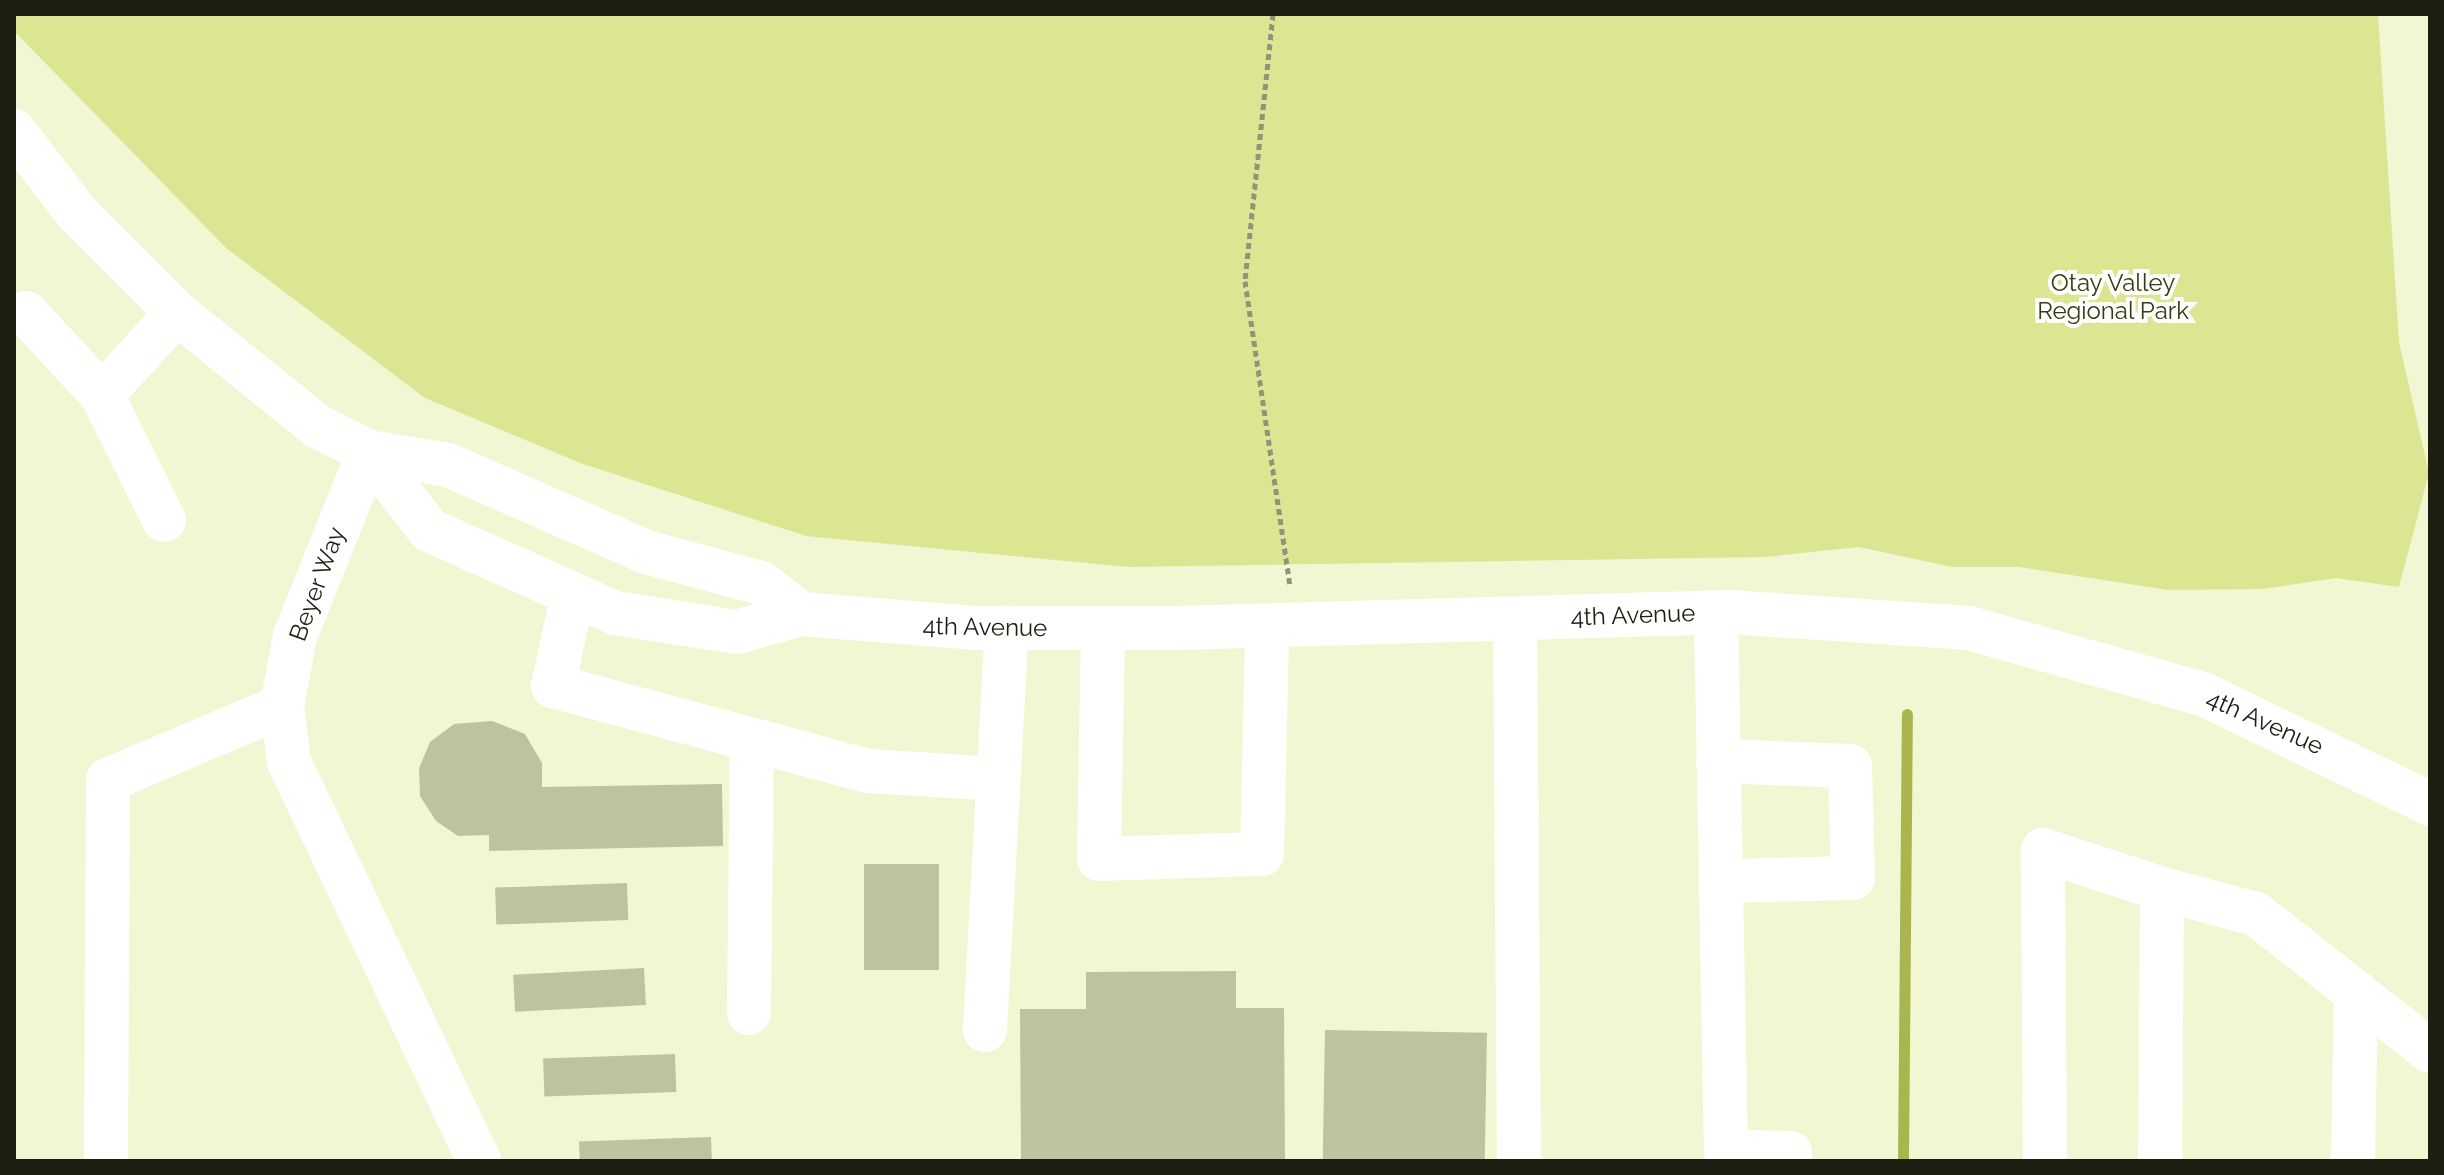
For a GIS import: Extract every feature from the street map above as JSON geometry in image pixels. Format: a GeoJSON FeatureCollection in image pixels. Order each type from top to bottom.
{"type":"FeatureCollection","features":[{"type":"Feature","properties":{"kind":"main road"},"geometry":{"type":"LineString","coordinates":[[14,131],[77,213],[177,313],[317,426],[369,452],[448,465],[646,552],[761,583],[801,614]]}},
{"type":"Feature","properties":{"kind":"main road"},"geometry":{"type":"LineString","coordinates":[[26,313],[102,395],[164,520]]}},
{"type":"Feature","properties":{"kind":"main road"},"geometry":{"type":"LineString","coordinates":[[102,395],[177,313]]}},
{"type":"Feature","properties":{"kind":"main road","name":"4th Avenue"},"geometry":{"type":"LineString","coordinates":[[369,452],[429,530],[615,613],[737,632],[801,614],[1007,628],[1103,628],[1716,613],[1969,628],[2086,657],[2289,730],[2430,804]]}},
{"type":"Feature","properties":{"kind":"main road","name":"Beyer Way"},"geometry":{"type":"LineString","coordinates":[[369,452],[295,636],[282,706],[289,762],[314,824],[479,1161]]}},
{"type":"Feature","properties":{"kind":"main road"},"geometry":{"type":"LineString","coordinates":[[573,594],[553,686],[869,771],[998,779]]}},
{"type":"Feature","properties":{"kind":"main road"},"geometry":{"type":"LineString","coordinates":[[1716,613],[1726,1151],[1790,1153],[1790,1161]]}},
{"type":"Feature","properties":{"kind":"main road"},"geometry":{"type":"LineString","coordinates":[[1515,619],[1519,1161]]}},
{"type":"Feature","properties":{"kind":"main road"},"geometry":{"type":"LineString","coordinates":[[1103,628],[1099,859],[1262,854],[1282,624]]}},
{"type":"Feature","properties":{"kind":"main road"},"geometry":{"type":"LineString","coordinates":[[985,1030],[1007,628]]}},
{"type":"Feature","properties":{"kind":"main road"},"geometry":{"type":"LineString","coordinates":[[106,1161],[108,780],[282,706]]}},
{"type":"Feature","properties":{"kind":"main road"},"geometry":{"type":"LineString","coordinates":[[749,1013],[752,740]]}},
{"type":"Feature","properties":{"kind":"main road"},"geometry":{"type":"LineString","coordinates":[[1718,761],[1850,766],[1853,878],[1721,881]]}},
{"type":"Feature","properties":{"kind":"main road"},"geometry":{"type":"LineString","coordinates":[[2045,1161],[2043,850],[2162,889],[2256,914],[2430,1051]]}},
{"type":"Feature","properties":{"kind":"main road"},"geometry":{"type":"LineString","coordinates":[[2160,1161],[2162,889]]}},
{"type":"Feature","properties":{"kind":"main road"},"geometry":{"type":"LineString","coordinates":[[2353,1161],[2356,992]]}},
{"type":"Feature","properties":{"kind":"path"},"geometry":{"type":"LineString","coordinates":[[1273,14],[1245,281],[1282,624]]}},
{"type":"Feature","properties":{"kind":"green space","name":"Otay Valley Regional Park"},"geometry":{"type":"Polygon","coordinates":[[[14,14],[2378,14],[2399,342],[2429,473],[2399,587],[2336,578],[2263,589],[2168,590],[2019,567],[1952,567],[1859,547],[1765,557],[1128,567],[806,536],[583,464],[425,398],[226,248],[14,31],[14,14]]]}},
{"type":"Feature","properties":{"kind":"building"},"geometry":{"type":"Polygon","coordinates":[[[492,721],[525,734],[542,763],[542,787],[722,784],[723,846],[489,851],[489,835],[458,836],[436,821],[420,796],[419,768],[430,742],[454,724],[492,721]]]}},
{"type":"Feature","properties":{"kind":"building"},"geometry":{"type":"Polygon","coordinates":[[[864,864],[939,864],[939,970],[864,970],[864,864]]]}},
{"type":"Feature","properties":{"kind":"building"},"geometry":{"type":"Polygon","coordinates":[[[627,883],[628,920],[496,925],[495,888],[627,883]]]}},
{"type":"Feature","properties":{"kind":"building"},"geometry":{"type":"Polygon","coordinates":[[[644,968],[646,1005],[515,1012],[513,975],[644,968]]]}},
{"type":"Feature","properties":{"kind":"building"},"geometry":{"type":"Polygon","coordinates":[[[1236,971],[1236,1008],[1284,1008],[1285,1161],[1021,1161],[1020,1009],[1086,1009],[1086,972],[1236,971]]]}},
{"type":"Feature","properties":{"kind":"building"},"geometry":{"type":"Polygon","coordinates":[[[1325,1030],[1487,1033],[1485,1161],[1323,1161],[1325,1030]]]}},
{"type":"Feature","properties":{"kind":"building"},"geometry":{"type":"Polygon","coordinates":[[[675,1054],[676,1092],[544,1097],[543,1059],[675,1054]]]}},
{"type":"Feature","properties":{"kind":"building"},"geometry":{"type":"Polygon","coordinates":[[[711,1137],[712,1161],[580,1161],[579,1142],[711,1137]]]}},
{"type":"Feature","properties":{"kind":"waterway"},"geometry":{"type":"LineString","coordinates":[[1903,1161],[1907,714]]}}]}
